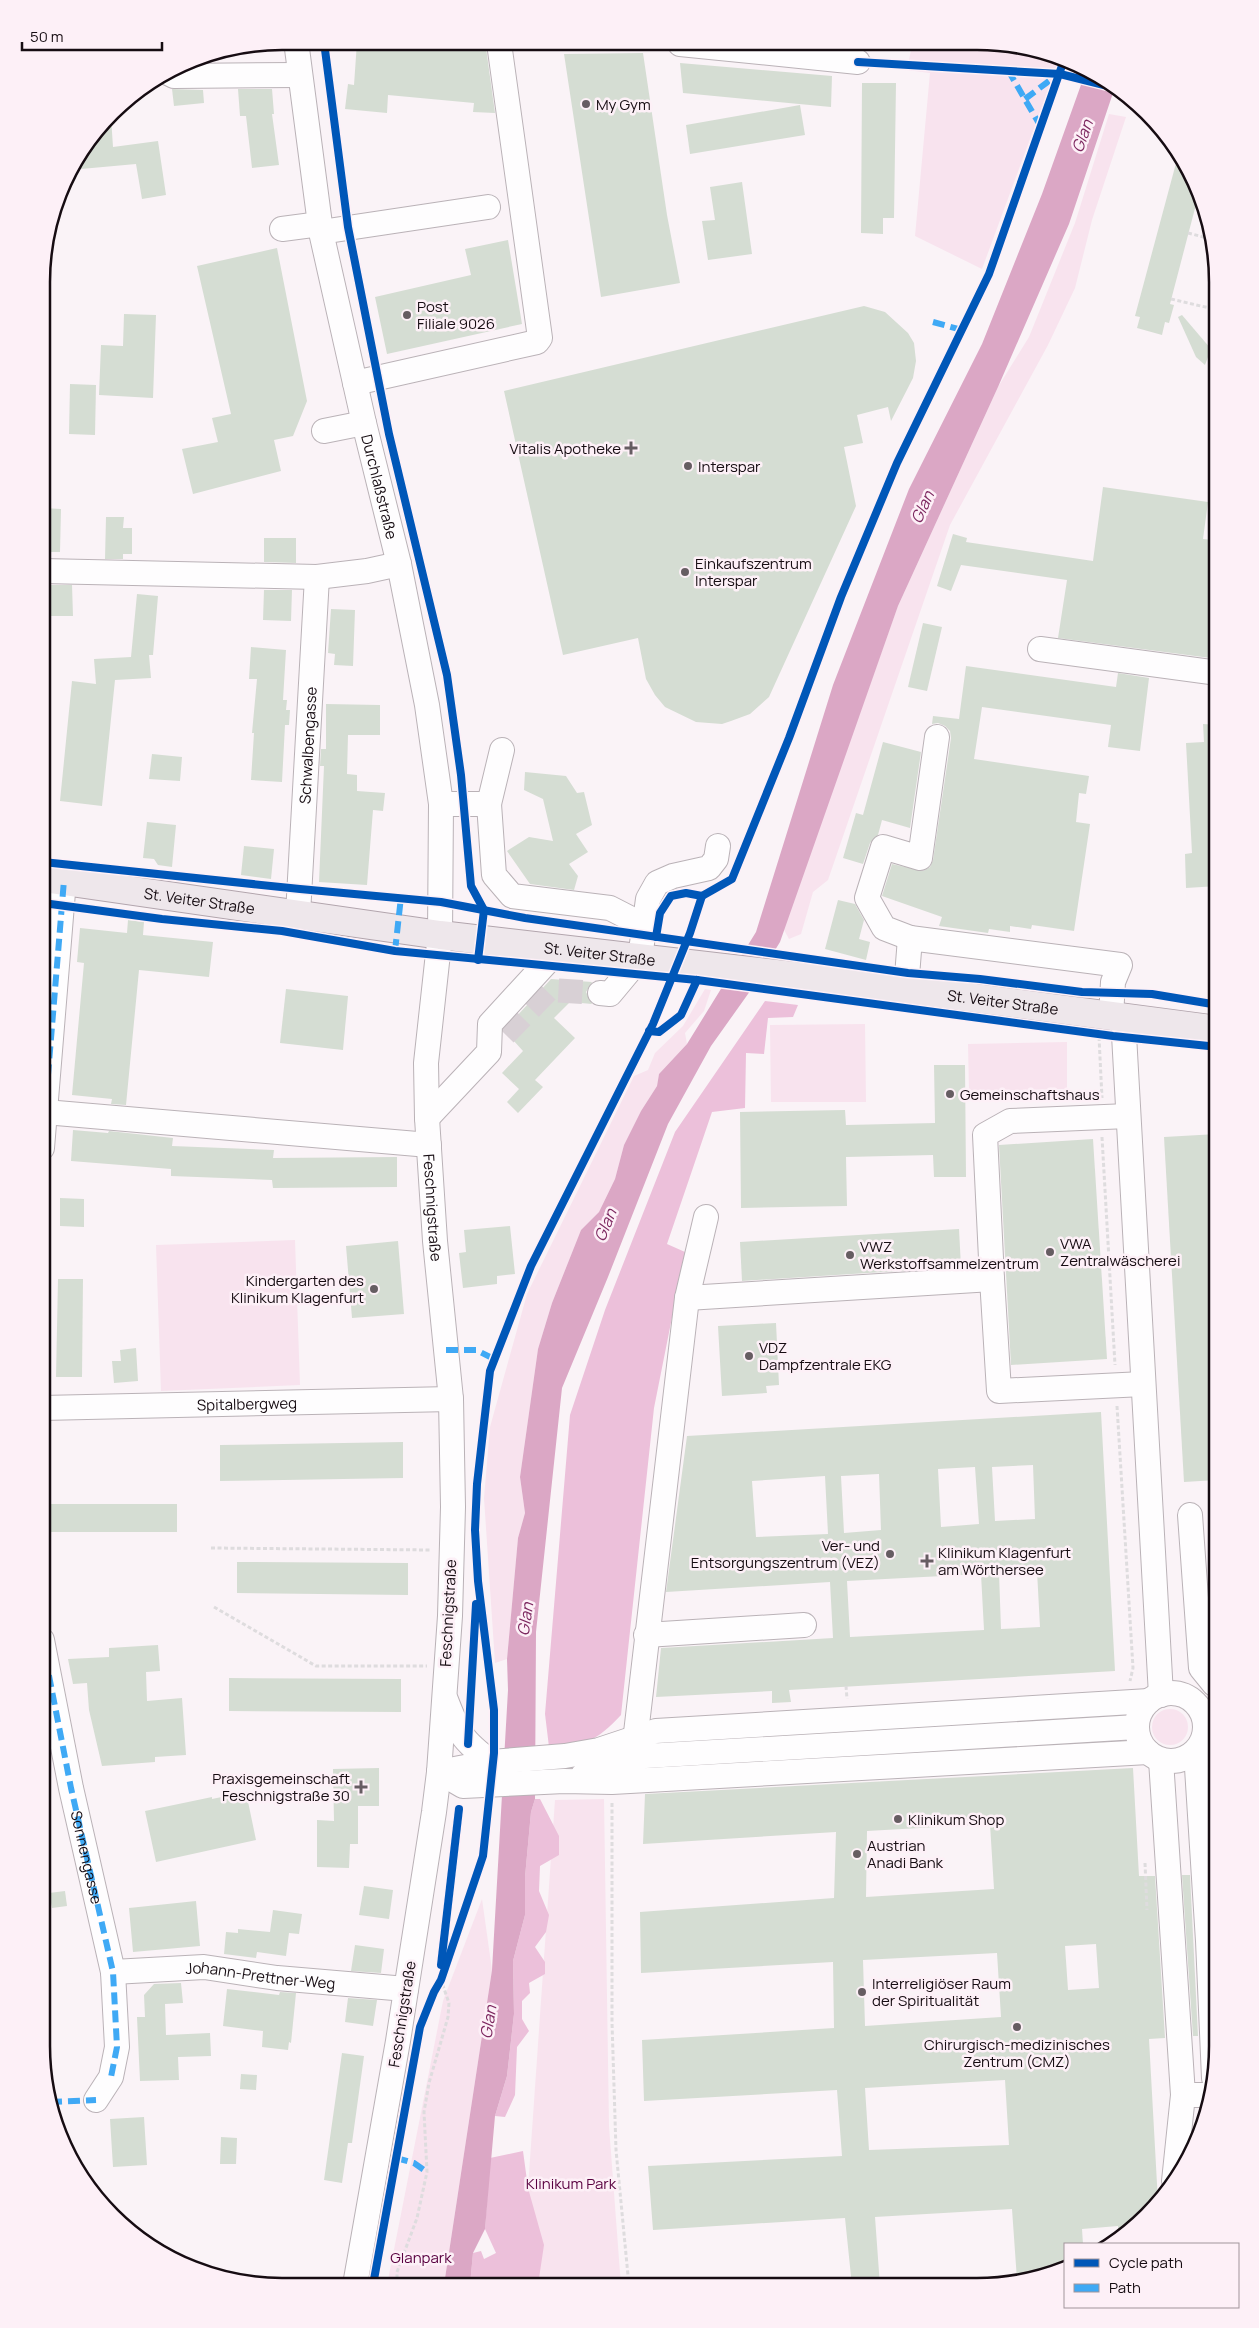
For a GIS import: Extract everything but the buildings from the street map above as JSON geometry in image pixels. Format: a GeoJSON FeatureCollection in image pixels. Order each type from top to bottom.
{"type":"FeatureCollection","features":[{"type":"Feature","properties":{"kind":"main road","name":"St. Veiter Straße"},"geometry":{"type":"LineString","coordinates":[[54,879],[440,935],[906,989],[1114,1026],[1209,1030]]}},
{"type":"Feature","properties":{"kind":"street","name":"Durchlaßstraße"},"geometry":{"type":"LineString","coordinates":[[297,50],[320,228],[364,423],[399,564],[427,704],[441,804],[440,935]]}},
{"type":"Feature","properties":{"kind":"street"},"geometry":{"type":"LineString","coordinates":[[355,383],[537,342],[541,334],[500,50]]}},
{"type":"Feature","properties":{"kind":"street"},"geometry":{"type":"LineString","coordinates":[[739,50],[858,62]]}},
{"type":"Feature","properties":{"kind":"street"},"geometry":{"type":"LineString","coordinates":[[175,76],[300,75]]}},
{"type":"Feature","properties":{"kind":"street"},"geometry":{"type":"LineString","coordinates":[[282,229],[320,228],[488,207]]}},
{"type":"Feature","properties":{"kind":"street"},"geometry":{"type":"LineString","coordinates":[[324,431],[364,423]]}},
{"type":"Feature","properties":{"kind":"street"},"geometry":{"type":"LineString","coordinates":[[50,571],[316,577],[367,571],[399,564]]}},
{"type":"Feature","properties":{"kind":"street","name":"Schwalbengasse"},"geometry":{"type":"LineString","coordinates":[[298,914],[316,577]]}},
{"type":"Feature","properties":{"kind":"street"},"geometry":{"type":"LineString","coordinates":[[1040,648],[1209,672]]}},
{"type":"Feature","properties":{"kind":"street"},"geometry":{"type":"LineString","coordinates":[[937,737],[920,858],[883,847],[867,898],[884,928],[910,938],[1120,965],[1114,982],[1114,1026],[1128,1116],[1143,1384],[1155,1698],[1140,1714],[1137,1727],[1140,1741],[1154,1756],[1183,2095],[1176,2166]]}},
{"type":"Feature","properties":{"kind":"street"},"geometry":{"type":"LineString","coordinates":[[502,750],[490,804],[494,875],[512,896],[610,908],[645,926]]}},
{"type":"Feature","properties":{"kind":"street"},"geometry":{"type":"LineString","coordinates":[[441,804],[490,804]]}},
{"type":"Feature","properties":{"kind":"street"},"geometry":{"type":"LineString","coordinates":[[600,993],[610,994],[640,958],[648,899],[658,883],[673,876],[709,868],[716,859],[718,846]]}},
{"type":"Feature","properties":{"kind":"street"},"geometry":{"type":"LineString","coordinates":[[50,983],[54,879]]}},
{"type":"Feature","properties":{"kind":"street","name":"Feschnigstraße"},"geometry":{"type":"LineString","coordinates":[[356,2278],[406,1989],[439,1772],[446,1666],[453,1507],[451,1399],[435,1241],[427,1118],[426,1063],[440,935]]}},
{"type":"Feature","properties":{"kind":"street"},"geometry":{"type":"LineString","coordinates":[[906,989],[910,938]]}},
{"type":"Feature","properties":{"kind":"street"},"geometry":{"type":"LineString","coordinates":[[488,1052],[490,1024],[559,949]]}},
{"type":"Feature","properties":{"kind":"street"},"geometry":{"type":"LineString","coordinates":[[427,1118],[506,1034]]}},
{"type":"Feature","properties":{"kind":"street"},"geometry":{"type":"LineString","coordinates":[[50,1112],[429,1145]]}},
{"type":"Feature","properties":{"kind":"street"},"geometry":{"type":"LineString","coordinates":[[1128,1116],[1010,1121],[985,1134],[992,1279],[999,1390],[1143,1384]]}},
{"type":"Feature","properties":{"kind":"street"},"geometry":{"type":"LineString","coordinates":[[625,1774],[635,1737],[687,1298],[706,1218]]}},
{"type":"Feature","properties":{"kind":"street"},"geometry":{"type":"LineString","coordinates":[[687,1298],[992,1279]]}},
{"type":"Feature","properties":{"kind":"street","name":"Spitalbergweg"},"geometry":{"type":"LineString","coordinates":[[50,1408],[451,1399]]}},
{"type":"Feature","properties":{"kind":"street"},"geometry":{"type":"LineString","coordinates":[[1190,1515],[1201,1668],[1209,1678]]}},
{"type":"Feature","properties":{"kind":"street"},"geometry":{"type":"LineString","coordinates":[[646,1635],[804,1625]]}},
{"type":"Feature","properties":{"kind":"street","name":"Sonnengasse"},"geometry":{"type":"LineString","coordinates":[[50,1681],[71,1788],[114,1972],[117,2047],[111,2077],[96,2100]]}},
{"type":"Feature","properties":{"kind":"street"},"geometry":{"type":"LineString","coordinates":[[443,1694],[457,1729],[468,1744],[491,1762]]}},
{"type":"Feature","properties":{"kind":"street"},"geometry":{"type":"LineString","coordinates":[[439,1772],[491,1762],[565,1756],[599,1750],[656,1731],[1155,1698],[1178,1694],[1192,1700],[1209,1712]]}},
{"type":"Feature","properties":{"kind":"street"},"geometry":{"type":"LineString","coordinates":[[1209,1716],[1206,1725],[1205,1743],[1209,1833]]}},
{"type":"Feature","properties":{"kind":"street"},"geometry":{"type":"LineString","coordinates":[[625,1774],[646,1756],[1137,1727]]}},
{"type":"Feature","properties":{"kind":"street"},"geometry":{"type":"LineString","coordinates":[[439,1772],[462,1786],[564,1781],[625,1774],[1154,1756],[1173,1762],[1185,1759],[1205,1743]]}},
{"type":"Feature","properties":{"kind":"street","name":"Johann-Prettner-Weg"},"geometry":{"type":"LineString","coordinates":[[114,1972],[204,1967],[277,1978],[406,1989]]}},
{"type":"Feature","properties":{"kind":"street"},"geometry":{"type":"LineString","coordinates":[[1183,2095],[1204,2095]]}},
{"type":"Feature","properties":{"kind":"path"},"geometry":{"type":"LineString","coordinates":[[1188,233],[1205,237]]}},
{"type":"Feature","properties":{"kind":"path"},"geometry":{"type":"LineString","coordinates":[[1171,299],[1209,309]]}},
{"type":"Feature","properties":{"kind":"path"},"geometry":{"type":"LineString","coordinates":[[1089,1032],[1114,1026],[1102,1138],[1133,1668],[1131,1681],[1126,1685]]}},
{"type":"Feature","properties":{"kind":"path"},"geometry":{"type":"LineString","coordinates":[[211,1548],[452,1550]]}},
{"type":"Feature","properties":{"kind":"path"},"geometry":{"type":"LineString","coordinates":[[214,1607],[316,1666],[446,1666]]}},
{"type":"Feature","properties":{"kind":"path"},"geometry":{"type":"LineString","coordinates":[[625,1774],[612,2022],[616,2150],[628,2278]]}},
{"type":"Feature","properties":{"kind":"path"},"geometry":{"type":"LineString","coordinates":[[1144,1856],[1147,1910]]}},
{"type":"Feature","properties":{"kind":"path"},"geometry":{"type":"LineString","coordinates":[[434,1992],[442,1975]]}},
{"type":"Feature","properties":{"kind":"path"},"geometry":{"type":"LineString","coordinates":[[397,2278],[397,2272],[417,2218],[427,2172],[424,2112],[429,2083],[448,2017],[449,2002],[442,1975]]}},
{"type":"Feature","properties":{"kind":"green space"},"geometry":{"type":"Polygon","coordinates":[[[911,50],[992,50],[1022,54],[1058,64],[982,269],[915,236],[930,73],[907,70],[911,50]]]}},
{"type":"Feature","properties":{"kind":"green space"},"geometry":{"type":"Polygon","coordinates":[[[1109,114],[1126,117],[1092,220],[1075,288],[1048,345],[950,525],[828,880],[813,892],[801,934],[789,939],[783,928],[898,606],[998,387],[1029,337],[1075,223],[1109,114]]]}},
{"type":"Feature","properties":{"kind":"green space"},"geometry":{"type":"Polygon","coordinates":[[[705,989],[711,990],[704,1011],[685,1033],[687,1044],[659,1074],[657,1086],[641,1111],[624,1145],[615,1179],[599,1212],[581,1230],[552,1303],[538,1349],[520,1477],[525,1513],[518,1538],[507,1659],[495,1663],[484,1498],[490,1427],[527,1294],[634,1076],[648,1070],[655,1053],[683,1026],[705,989]]]}},
{"type":"Feature","properties":{"kind":"green space"},"geometry":{"type":"Polygon","coordinates":[[[865,1024],[866,1102],[771,1102],[770,1025],[865,1024]]]}},
{"type":"Feature","properties":{"kind":"green space"},"geometry":{"type":"Polygon","coordinates":[[[1067,1042],[1067,1089],[969,1091],[968,1044],[1067,1042]]]}},
{"type":"Feature","properties":{"kind":"green space"},"geometry":{"type":"Polygon","coordinates":[[[295,1240],[300,1385],[161,1391],[156,1245],[295,1240]]]}},
{"type":"Feature","properties":{"kind":"green space"},"geometry":{"type":"Polygon","coordinates":[[[1170,1709],[1182,1715],[1188,1727],[1182,1739],[1170,1745],[1158,1739],[1152,1727],[1158,1715],[1170,1709]]]}},
{"type":"Feature","properties":{"kind":"green space","name":"Klinikum Park"},"geometry":{"type":"Polygon","coordinates":[[[604,1799],[609,2126],[620,2278],[537,2278],[528,2188],[555,1800],[604,1799]]]}},
{"type":"Feature","properties":{"kind":"green space","name":"Glanpark"},"geometry":{"type":"Polygon","coordinates":[[[482,1899],[492,1970],[445,2278],[388,2278],[443,2001],[482,1899]]]}},
{"type":"Feature","properties":{"kind":"shaded area"},"geometry":{"type":"Polygon","coordinates":[[[765,1001],[798,1005],[793,1017],[768,1018],[764,1054],[746,1053],[745,1108],[712,1112],[667,1244],[685,1252],[654,1408],[621,1715],[604,1731],[589,1740],[572,1745],[549,1747],[545,1714],[570,1415],[605,1310],[675,1132],[765,1001]]]}},
{"type":"Feature","properties":{"kind":"shaded area"},"geometry":{"type":"Polygon","coordinates":[[[535,1799],[540,1799],[559,1836],[559,1855],[540,1866],[539,1891],[549,1915],[546,1932],[535,1947],[545,1962],[545,1974],[529,1983],[530,1993],[522,2001],[522,2019],[529,2031],[517,2047],[515,2095],[505,2117],[495,2116],[507,2076],[514,2014],[513,1961],[525,1915],[525,1877],[531,1812],[535,1799]]]}},
{"type":"Feature","properties":{"kind":"shaded area"},"geometry":{"type":"Polygon","coordinates":[[[523,2151],[528,2188],[544,2245],[539,2278],[471,2278],[473,2253],[481,2251],[484,2259],[496,2253],[485,2229],[490,2158],[523,2151]]]}},
{"type":"Feature","properties":{"kind":"water","name":"Glan"},"geometry":{"type":"Polygon","coordinates":[[[1084,76],[1113,94],[1069,224],[998,387],[898,606],[780,942],[748,994],[711,1046],[668,1124],[562,1388],[536,1632],[535,1799],[531,1812],[525,1877],[525,1915],[513,1961],[514,2014],[507,2076],[495,2116],[485,2229],[473,2253],[471,2278],[445,2278],[492,1970],[508,1690],[507,1659],[518,1538],[525,1513],[520,1477],[538,1349],[552,1303],[581,1230],[599,1212],[615,1179],[624,1145],[641,1111],[657,1086],[659,1074],[687,1044],[756,932],[833,685],[909,489],[982,344],[1042,194],[1084,76]]]}},
{"type":"Feature","properties":{"kind":"tunnel"},"geometry":{"type":"LineString","coordinates":[[505,1034],[548,990],[600,993]]}},
{"type":"Feature","properties":{"kind":"marked path"},"geometry":{"type":"LineString","coordinates":[[1008,70],[1041,127]]}},
{"type":"Feature","properties":{"kind":"marked path"},"geometry":{"type":"LineString","coordinates":[[1025,99],[1057,75]]}},
{"type":"Feature","properties":{"kind":"marked path"},"geometry":{"type":"LineString","coordinates":[[933,322],[962,330]]}},
{"type":"Feature","properties":{"kind":"marked path"},"geometry":{"type":"LineString","coordinates":[[50,1051],[64,880]]}},
{"type":"Feature","properties":{"kind":"marked path"},"geometry":{"type":"LineString","coordinates":[[395,951],[401,897]]}},
{"type":"Feature","properties":{"kind":"marked path"},"geometry":{"type":"LineString","coordinates":[[446,1350],[476,1350],[494,1359]]}},
{"type":"Feature","properties":{"kind":"marked path"},"geometry":{"type":"LineString","coordinates":[[50,1681],[71,1788],[113,1972],[117,2047],[111,2077]]}},
{"type":"Feature","properties":{"kind":"marked path"},"geometry":{"type":"LineString","coordinates":[[57,2102],[96,2100]]}},
{"type":"Feature","properties":{"kind":"marked path"},"geometry":{"type":"LineString","coordinates":[[396,2158],[414,2163],[427,2172]]}},
{"type":"Feature","properties":{"kind":"cycle path"},"geometry":{"type":"LineString","coordinates":[[325,50],[348,227],[389,434],[447,675],[461,775],[471,886],[484,910],[478,960]]}},
{"type":"Feature","properties":{"kind":"cycle path"},"geometry":{"type":"LineString","coordinates":[[858,62],[1060,74],[1096,83]]}},
{"type":"Feature","properties":{"kind":"cycle path"},"geometry":{"type":"LineString","coordinates":[[374,2278],[420,2027],[441,1980],[483,1856],[494,1753],[494,1710],[478,1581],[475,1530],[477,1484],[490,1371],[531,1266],[653,1024],[690,933],[702,896],[732,879],[789,738],[841,597],[897,463],[989,274],[1062,66]]}},
{"type":"Feature","properties":{"kind":"cycle path"},"geometry":{"type":"LineString","coordinates":[[50,863],[441,902],[525,918],[908,973],[980,979],[1082,992],[1152,994],[1209,1004]]}},
{"type":"Feature","properties":{"kind":"cycle path"},"geometry":{"type":"LineString","coordinates":[[656,937],[660,913],[671,896],[686,893],[702,896]]}},
{"type":"Feature","properties":{"kind":"cycle path"},"geometry":{"type":"LineString","coordinates":[[50,904],[162,919],[282,931],[395,951],[697,980],[1113,1036],[1209,1046]]}},
{"type":"Feature","properties":{"kind":"cycle path"},"geometry":{"type":"LineString","coordinates":[[649,1031],[659,1032],[681,1015],[697,980]]}},
{"type":"Feature","properties":{"kind":"cycle path"},"geometry":{"type":"LineString","coordinates":[[468,1744],[476,1604]]}},
{"type":"Feature","properties":{"kind":"cycle path"},"geometry":{"type":"LineString","coordinates":[[441,1965],[459,1809]]}},
{"type":"Feature","properties":{"kind":"place","name":"My Gym"},"geometry":{"type":"Point","coordinates":[586,104]}},
{"type":"Feature","properties":{"kind":"place","name":"Post Filiale 9026"},"geometry":{"type":"Point","coordinates":[407,315]}},
{"type":"Feature","properties":{"kind":"place","name":"Vitalis Apotheke"},"geometry":{"type":"Point","coordinates":[631,448]}},
{"type":"Feature","properties":{"kind":"place","name":"Interspar"},"geometry":{"type":"Point","coordinates":[688,466]}},
{"type":"Feature","properties":{"kind":"place","name":"Einkaufszentrum Interspar"},"geometry":{"type":"Point","coordinates":[685,572]}},
{"type":"Feature","properties":{"kind":"place","name":"Gemeinschaftshaus"},"geometry":{"type":"Point","coordinates":[950,1094]}},
{"type":"Feature","properties":{"kind":"place","name":"VWA Zentralwäscherei"},"geometry":{"type":"Point","coordinates":[1050,1252]}},
{"type":"Feature","properties":{"kind":"place","name":"VWZ Werkstoffsammelzentrum"},"geometry":{"type":"Point","coordinates":[850,1255]}},
{"type":"Feature","properties":{"kind":"place","name":"Kindergarten des Klinikum Klagenfurt"},"geometry":{"type":"Point","coordinates":[374,1289]}},
{"type":"Feature","properties":{"kind":"place","name":"VDZ Dampfzentrale EKG"},"geometry":{"type":"Point","coordinates":[749,1356]}},
{"type":"Feature","properties":{"kind":"place","name":"Ver- und Entsorgungszentrum (VEZ)"},"geometry":{"type":"Point","coordinates":[890,1554]}},
{"type":"Feature","properties":{"kind":"place","name":"Klinikum Klagenfurt am Wörthersee"},"geometry":{"type":"Point","coordinates":[927,1561]}},
{"type":"Feature","properties":{"kind":"place","name":"Praxisgemeinschaft Feschnigstraße 30"},"geometry":{"type":"Point","coordinates":[361,1787]}},
{"type":"Feature","properties":{"kind":"place","name":"Klinikum Shop"},"geometry":{"type":"Point","coordinates":[898,1819]}},
{"type":"Feature","properties":{"kind":"place","name":"Austrian Anadi Bank"},"geometry":{"type":"Point","coordinates":[857,1854]}},
{"type":"Feature","properties":{"kind":"place","name":"Interreligiöser Raum der Spiritualität"},"geometry":{"type":"Point","coordinates":[862,1992]}},
{"type":"Feature","properties":{"kind":"place","name":"Chirurgisch-medizinisches Zentrum (CMZ)"},"geometry":{"type":"Point","coordinates":[1017,2027]}}]}
